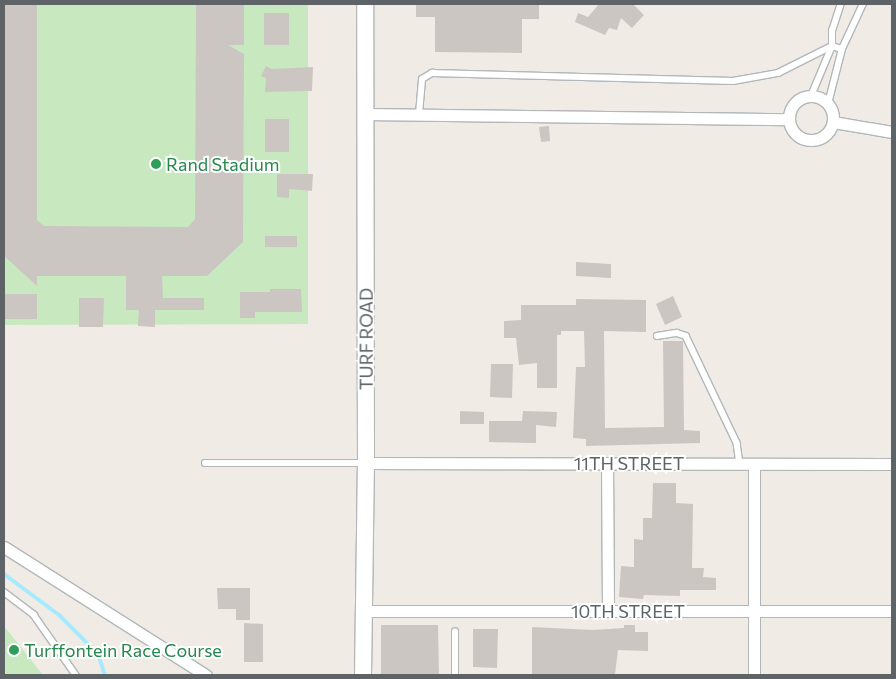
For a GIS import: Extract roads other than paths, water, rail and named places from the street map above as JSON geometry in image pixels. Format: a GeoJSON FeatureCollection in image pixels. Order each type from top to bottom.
{"type":"FeatureCollection","features":[{"type":"Feature","properties":{"kind":"main road","name":"TURF ROAD"},"geometry":{"type":"LineString","coordinates":[[363,675],[366,463],[366,4]]}},
{"type":"Feature","properties":{"kind":"street"},"geometry":{"type":"LineString","coordinates":[[811,96],[828,104],[833,122],[822,137],[810,140],[793,132],[788,119],[794,103],[811,96]]}},
{"type":"Feature","properties":{"kind":"street"},"geometry":{"type":"LineString","coordinates":[[366,114],[788,119]]}},
{"type":"Feature","properties":{"kind":"street"},"geometry":{"type":"LineString","coordinates":[[833,122],[892,132]]}},
{"type":"Feature","properties":{"kind":"street","name":"11TH STREET"},"geometry":{"type":"LineString","coordinates":[[366,463],[892,464]]}},
{"type":"Feature","properties":{"kind":"street"},"geometry":{"type":"LineString","coordinates":[[607,463],[608,611]]}},
{"type":"Feature","properties":{"kind":"street"},"geometry":{"type":"LineString","coordinates":[[754,464],[754,675]]}},
{"type":"Feature","properties":{"kind":"street"},"geometry":{"type":"LineString","coordinates":[[4,548],[206,675]]}},
{"type":"Feature","properties":{"kind":"street","name":"10TH STREET"},"geometry":{"type":"LineString","coordinates":[[364,611],[892,611]]}},
{"type":"Feature","properties":{"kind":"lane"},"geometry":{"type":"LineString","coordinates":[[811,96],[832,46],[832,31],[841,4]]}},
{"type":"Feature","properties":{"kind":"lane"},"geometry":{"type":"LineString","coordinates":[[828,104],[842,49],[862,4]]}},
{"type":"Feature","properties":{"kind":"lane"},"geometry":{"type":"LineString","coordinates":[[418,114],[422,79],[432,73],[732,81],[778,73],[832,46],[842,49]]}},
{"type":"Feature","properties":{"kind":"lane"},"geometry":{"type":"LineString","coordinates":[[657,336],[677,334],[686,336],[737,443],[740,464]]}},
{"type":"Feature","properties":{"kind":"lane"},"geometry":{"type":"LineString","coordinates":[[205,463],[366,463]]}},
{"type":"Feature","properties":{"kind":"lane"},"geometry":{"type":"LineString","coordinates":[[4,592],[34,614],[76,675]]}},
{"type":"Feature","properties":{"kind":"lane"},"geometry":{"type":"LineString","coordinates":[[455,632],[455,675]]}},
{"type":"Feature","properties":{"kind":"waterway"},"geometry":{"type":"LineString","coordinates":[[4,574],[59,615],[98,654],[105,675]]}},
{"type":"Feature","properties":{"kind":"place","name":"Rand Stadium"},"geometry":{"type":"Point","coordinates":[156,164]}},
{"type":"Feature","properties":{"kind":"place","name":"Turffontein Race Course"},"geometry":{"type":"Point","coordinates":[14,650]}}]}
